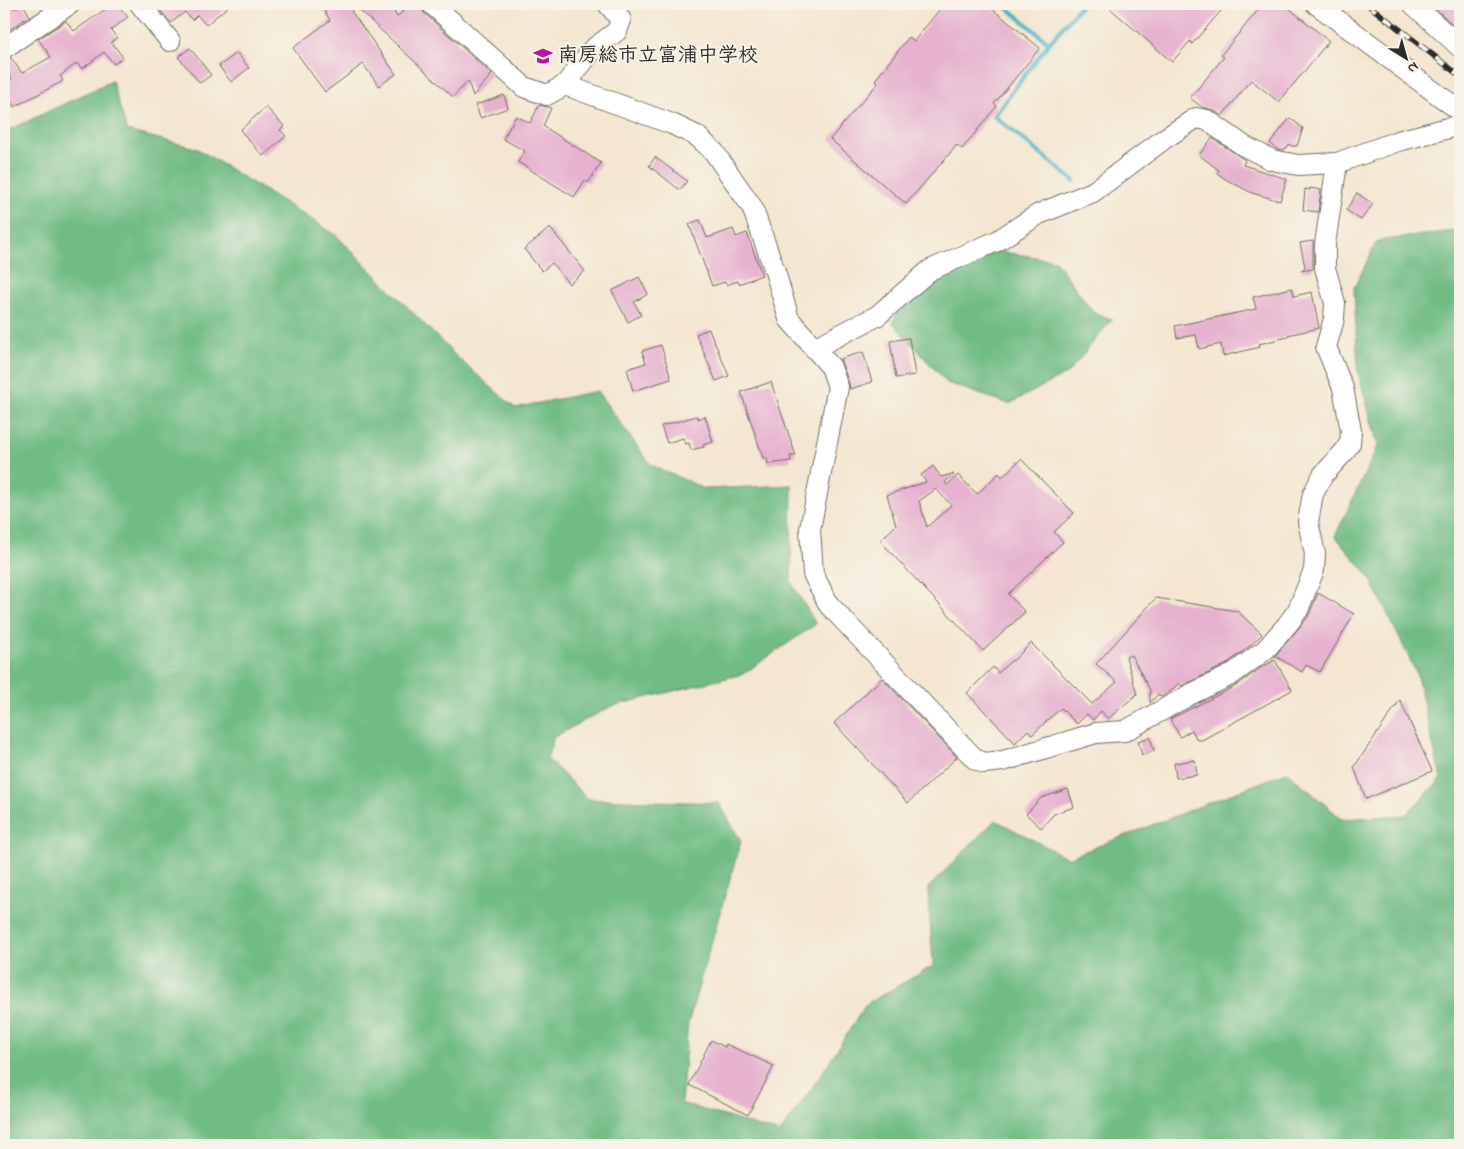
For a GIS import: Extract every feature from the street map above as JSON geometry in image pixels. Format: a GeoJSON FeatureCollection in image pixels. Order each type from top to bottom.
{"type":"FeatureCollection","features":[{"type":"Feature","properties":{"kind":"street"},"geometry":{"type":"LineString","coordinates":[[4,48],[70,4]]}},
{"type":"Feature","properties":{"kind":"street"},"geometry":{"type":"LineString","coordinates":[[140,4],[170,41]]}},
{"type":"Feature","properties":{"kind":"street"},"geometry":{"type":"LineString","coordinates":[[432,4],[524,87],[547,94],[565,85],[593,49],[617,31],[621,20],[608,4]]}},
{"type":"Feature","properties":{"kind":"street"},"geometry":{"type":"LineString","coordinates":[[1316,4],[1460,111]]}},
{"type":"Feature","properties":{"kind":"street"},"geometry":{"type":"LineString","coordinates":[[1413,4],[1460,47]]}},
{"type":"Feature","properties":{"kind":"street"},"geometry":{"type":"LineString","coordinates":[[565,85],[672,124],[698,136],[714,152],[752,207],[775,271],[789,319],[831,367],[838,387],[810,529],[813,574],[829,605],[975,759],[984,763],[1003,761],[1096,734],[1125,731],[1231,675],[1265,650],[1298,610],[1314,570],[1315,554],[1308,522],[1313,494],[1323,475],[1350,443],[1350,431],[1343,388],[1326,347],[1334,318],[1334,303],[1325,268],[1325,244],[1336,163]]}},
{"type":"Feature","properties":{"kind":"street"},"geometry":{"type":"LineString","coordinates":[[814,348],[877,316],[930,270],[997,241],[1039,214],[1093,192],[1164,139],[1196,118],[1207,120],[1244,146],[1272,160],[1298,164],[1336,163],[1398,141],[1460,125]]}},
{"type":"Feature","properties":{"kind":"green space"},"geometry":{"type":"Polygon","coordinates":[[[112,81],[127,131],[196,148],[335,234],[458,358],[515,408],[597,391],[651,465],[705,489],[792,485],[791,582],[816,624],[743,674],[612,706],[554,737],[547,758],[588,799],[719,803],[741,841],[688,1023],[681,1103],[780,1133],[819,1078],[866,1004],[933,966],[928,888],[995,820],[1068,858],[1287,772],[1342,819],[1405,815],[1441,779],[1416,672],[1369,576],[1335,536],[1378,446],[1358,372],[1354,288],[1377,241],[1460,230],[1460,1145],[4,1145],[4,131],[112,81]]]}},
{"type":"Feature","properties":{"kind":"green space"},"geometry":{"type":"Polygon","coordinates":[[[976,248],[1055,260],[1093,312],[1112,319],[1068,373],[1009,404],[947,383],[893,323],[906,285],[976,248]]]}},
{"type":"Feature","properties":{"kind":"building"},"geometry":{"type":"Polygon","coordinates":[[[4,4],[11,4],[15,9],[23,4],[30,16],[10,29],[4,20],[4,4]]]}},
{"type":"Feature","properties":{"kind":"building"},"geometry":{"type":"Polygon","coordinates":[[[113,4],[117,4],[128,17],[111,30],[117,38],[111,42],[123,57],[114,64],[104,52],[82,69],[77,63],[60,76],[63,81],[14,107],[4,87],[4,84],[12,79],[4,67],[4,60],[11,58],[22,73],[51,57],[38,39],[66,21],[74,31],[113,4]]]}},
{"type":"Feature","properties":{"kind":"building"},"geometry":{"type":"Polygon","coordinates":[[[155,4],[231,4],[206,25],[197,15],[192,20],[185,12],[171,23],[155,4]]]}},
{"type":"Feature","properties":{"kind":"building"},"geometry":{"type":"Polygon","coordinates":[[[320,4],[390,4],[397,17],[410,4],[420,4],[424,13],[492,74],[473,96],[468,81],[453,97],[356,7],[351,11],[396,74],[379,86],[363,64],[325,92],[293,48],[330,20],[320,4]]]}},
{"type":"Feature","properties":{"kind":"building"},"geometry":{"type":"Polygon","coordinates":[[[944,4],[986,4],[1040,48],[994,104],[997,106],[962,149],[957,145],[906,204],[830,139],[878,83],[875,80],[909,37],[914,41],[944,4]]]}},
{"type":"Feature","properties":{"kind":"building"},"geometry":{"type":"Polygon","coordinates":[[[1105,4],[1227,4],[1192,44],[1190,41],[1172,62],[1105,4]]]}},
{"type":"Feature","properties":{"kind":"building"},"geometry":{"type":"Polygon","coordinates":[[[1263,4],[1284,4],[1329,41],[1279,102],[1251,80],[1222,116],[1213,110],[1202,107],[1190,98],[1224,57],[1221,55],[1263,4]]]}},
{"type":"Feature","properties":{"kind":"building"},"geometry":{"type":"Polygon","coordinates":[[[1460,4],[1460,31],[1431,5],[1460,4]]]}},
{"type":"Feature","properties":{"kind":"building"},"geometry":{"type":"Polygon","coordinates":[[[190,48],[211,75],[200,83],[178,57],[190,48]]]}},
{"type":"Feature","properties":{"kind":"building"},"geometry":{"type":"Polygon","coordinates":[[[237,53],[249,68],[231,82],[219,66],[237,53]]]}},
{"type":"Feature","properties":{"kind":"building"},"geometry":{"type":"Polygon","coordinates":[[[504,95],[508,108],[480,118],[476,105],[504,95]]]}},
{"type":"Feature","properties":{"kind":"building"},"geometry":{"type":"Polygon","coordinates":[[[539,105],[551,108],[543,126],[601,163],[588,183],[585,180],[574,197],[518,162],[525,151],[503,139],[516,116],[530,123],[539,105]]]}},
{"type":"Feature","properties":{"kind":"building"},"geometry":{"type":"Polygon","coordinates":[[[266,107],[284,126],[280,130],[286,136],[263,156],[240,130],[266,107]]]}},
{"type":"Feature","properties":{"kind":"building"},"geometry":{"type":"Polygon","coordinates":[[[1290,118],[1303,128],[1297,146],[1289,144],[1284,150],[1277,149],[1270,143],[1290,118]]]}},
{"type":"Feature","properties":{"kind":"building"},"geometry":{"type":"Polygon","coordinates":[[[1212,138],[1245,160],[1243,165],[1287,179],[1280,201],[1252,193],[1217,173],[1219,170],[1199,155],[1212,138]]]}},
{"type":"Feature","properties":{"kind":"building"},"geometry":{"type":"Polygon","coordinates":[[[655,157],[687,181],[680,190],[649,166],[655,157]]]}},
{"type":"Feature","properties":{"kind":"building"},"geometry":{"type":"Polygon","coordinates":[[[1310,188],[1321,190],[1318,212],[1303,210],[1305,189],[1310,190],[1310,188]]]}},
{"type":"Feature","properties":{"kind":"building"},"geometry":{"type":"Polygon","coordinates":[[[1357,193],[1373,204],[1361,220],[1346,210],[1357,193]]]}},
{"type":"Feature","properties":{"kind":"building"},"geometry":{"type":"Polygon","coordinates":[[[700,220],[707,238],[733,229],[736,237],[747,233],[762,275],[739,284],[738,281],[726,285],[725,282],[712,286],[689,224],[700,220]]]}},
{"type":"Feature","properties":{"kind":"building"},"geometry":{"type":"Polygon","coordinates":[[[550,228],[585,271],[569,284],[552,263],[542,271],[524,249],[550,228]]]}},
{"type":"Feature","properties":{"kind":"building"},"geometry":{"type":"Polygon","coordinates":[[[1313,241],[1313,269],[1301,271],[1305,267],[1300,243],[1313,241]]]}},
{"type":"Feature","properties":{"kind":"building"},"geometry":{"type":"Polygon","coordinates":[[[639,277],[648,294],[634,302],[641,315],[628,322],[612,291],[639,277]]]}},
{"type":"Feature","properties":{"kind":"building"},"geometry":{"type":"Polygon","coordinates":[[[1292,288],[1294,296],[1312,292],[1319,328],[1288,335],[1288,337],[1259,344],[1260,347],[1223,356],[1221,344],[1199,349],[1196,335],[1177,338],[1175,326],[1256,309],[1253,297],[1292,288]]]}},
{"type":"Feature","properties":{"kind":"building"},"geometry":{"type":"Polygon","coordinates":[[[709,329],[729,376],[716,381],[696,334],[709,329]]]}},
{"type":"Feature","properties":{"kind":"building"},"geometry":{"type":"Polygon","coordinates":[[[909,338],[915,375],[896,378],[890,341],[909,338]]]}},
{"type":"Feature","properties":{"kind":"building"},"geometry":{"type":"Polygon","coordinates":[[[661,345],[671,379],[633,391],[627,369],[646,363],[642,351],[661,345]]]}},
{"type":"Feature","properties":{"kind":"building"},"geometry":{"type":"Polygon","coordinates":[[[863,352],[872,382],[850,389],[840,359],[863,352]]]}},
{"type":"Feature","properties":{"kind":"building"},"geometry":{"type":"Polygon","coordinates":[[[771,382],[796,456],[790,456],[791,461],[768,464],[767,458],[763,458],[741,392],[771,382]]]}},
{"type":"Feature","properties":{"kind":"building"},"geometry":{"type":"Polygon","coordinates":[[[697,416],[698,419],[705,416],[713,442],[703,445],[704,447],[691,450],[689,443],[685,444],[683,438],[667,443],[661,426],[697,416]]]}},
{"type":"Feature","properties":{"kind":"building"},"geometry":{"type":"Polygon","coordinates":[[[1021,459],[1074,513],[1054,532],[1063,542],[1008,594],[1025,612],[983,651],[880,541],[896,525],[887,495],[926,482],[921,475],[933,466],[941,477],[954,475],[945,482],[947,485],[958,475],[977,494],[999,473],[1002,477],[1021,459]],[[936,489],[919,501],[927,527],[951,505],[936,489]]]}},
{"type":"Feature","properties":{"kind":"building"},"geometry":{"type":"Polygon","coordinates":[[[1318,593],[1354,614],[1320,672],[1306,665],[1302,672],[1275,656],[1308,617],[1318,593]]]}},
{"type":"Feature","properties":{"kind":"building"},"geometry":{"type":"Polygon","coordinates":[[[1156,598],[1237,611],[1262,634],[1225,665],[1182,686],[1179,683],[1161,697],[1158,694],[1150,703],[1150,690],[1131,655],[1126,657],[1137,694],[1108,719],[1101,711],[1093,720],[1087,714],[1077,724],[1061,708],[1032,735],[1028,730],[1015,743],[967,693],[993,667],[998,673],[1031,643],[1092,704],[1117,682],[1096,664],[1156,598]]]}},
{"type":"Feature","properties":{"kind":"building"},"geometry":{"type":"Polygon","coordinates":[[[1275,660],[1292,690],[1202,740],[1197,740],[1192,730],[1180,737],[1170,719],[1236,686],[1275,660]]]}},
{"type":"Feature","properties":{"kind":"building"},"geometry":{"type":"Polygon","coordinates":[[[882,678],[957,757],[908,803],[834,723],[882,678]]]}},
{"type":"Feature","properties":{"kind":"building"},"geometry":{"type":"Polygon","coordinates":[[[1400,700],[1432,771],[1366,799],[1354,767],[1400,700]]]}},
{"type":"Feature","properties":{"kind":"building"},"geometry":{"type":"Polygon","coordinates":[[[1150,737],[1154,751],[1142,755],[1138,741],[1150,737]]]}},
{"type":"Feature","properties":{"kind":"building"},"geometry":{"type":"Polygon","coordinates":[[[1195,760],[1197,775],[1176,778],[1174,763],[1195,760]]]}},
{"type":"Feature","properties":{"kind":"building"},"geometry":{"type":"Polygon","coordinates":[[[1068,789],[1074,807],[1054,814],[1041,828],[1026,814],[1041,798],[1068,789]]]}},
{"type":"Feature","properties":{"kind":"building"},"geometry":{"type":"Polygon","coordinates":[[[711,1040],[725,1047],[726,1044],[774,1066],[748,1115],[689,1085],[711,1040]]]}},
{"type":"Feature","properties":{"kind":"waterway"},"geometry":{"type":"LineString","coordinates":[[1003,4],[1049,43]]}},
{"type":"Feature","properties":{"kind":"waterway"},"geometry":{"type":"LineString","coordinates":[[1074,181],[994,116],[1049,43],[1082,4]]}},
{"type":"Feature","properties":{"kind":"railway"},"geometry":{"type":"LineString","coordinates":[[1367,4],[1460,76]]}},
{"type":"Feature","properties":{"kind":"place","name":"南房総市立富浦中学校"},"geometry":{"type":"Point","coordinates":[543,56]}}]}
